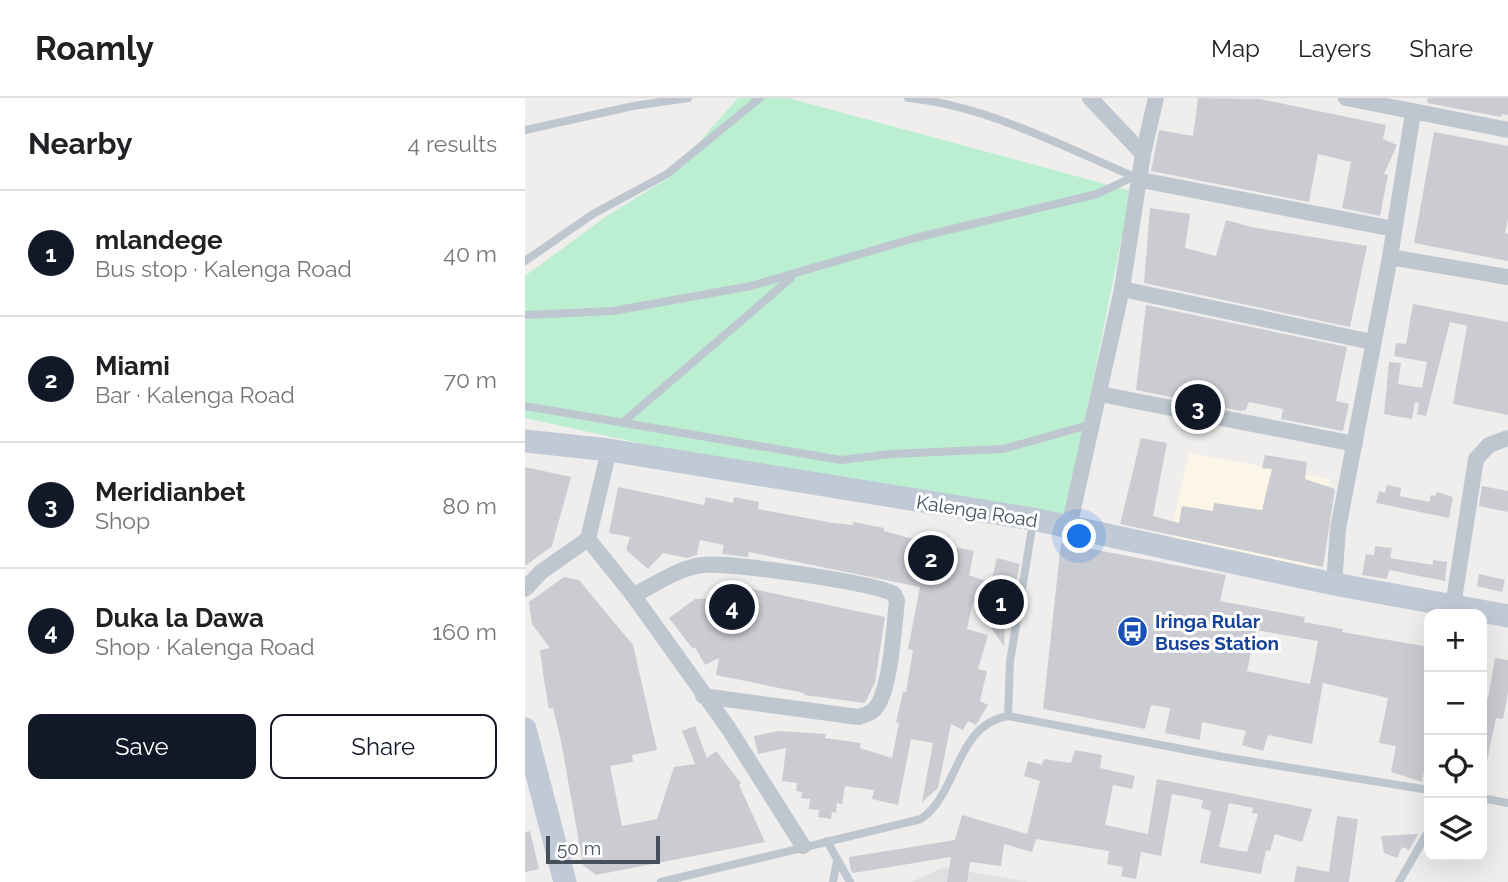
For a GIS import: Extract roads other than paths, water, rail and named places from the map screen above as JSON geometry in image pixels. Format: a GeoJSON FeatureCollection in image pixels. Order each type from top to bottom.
{"type":"FeatureCollection","features":[{"type":"Feature","properties":{"kind":"main road","name":"Kalenga Road"},"geometry":{"type":"LineString","coordinates":[[525,442],[609,450],[1033,519],[1333,584],[1508,616]]}},
{"type":"Feature","properties":{"kind":"main road"},"geometry":{"type":"LineString","coordinates":[[525,729],[562,880]]}},
{"type":"Feature","properties":{"kind":"street"},"geometry":{"type":"LineString","coordinates":[[1090,98],[1143,154]]}},
{"type":"Feature","properties":{"kind":"street"},"geometry":{"type":"LineString","coordinates":[[1069,527],[1122,289],[1137,178],[1156,98]]}},
{"type":"Feature","properties":{"kind":"street"},"geometry":{"type":"LineString","coordinates":[[1346,98],[1508,130]]}},
{"type":"Feature","properties":{"kind":"street"},"geometry":{"type":"LineString","coordinates":[[1333,584],[1338,529],[1390,257],[1413,113]]}},
{"type":"Feature","properties":{"kind":"street"},"geometry":{"type":"LineString","coordinates":[[1137,178],[1394,229]]}},
{"type":"Feature","properties":{"kind":"street"},"geometry":{"type":"LineString","coordinates":[[1390,257],[1508,277]]}},
{"type":"Feature","properties":{"kind":"street"},"geometry":{"type":"LineString","coordinates":[[1122,289],[1372,342]]}},
{"type":"Feature","properties":{"kind":"street"},"geometry":{"type":"LineString","coordinates":[[1100,394],[1355,444]]}},
{"type":"Feature","properties":{"kind":"street"},"geometry":{"type":"LineString","coordinates":[[1453,606],[1476,459],[1489,445],[1508,438]]}},
{"type":"Feature","properties":{"kind":"street"},"geometry":{"type":"LineString","coordinates":[[525,589],[541,572],[588,539],[609,450]]}},
{"type":"Feature","properties":{"kind":"street"},"geometry":{"type":"LineString","coordinates":[[588,539],[633,595],[767,785],[803,846]]}},
{"type":"Feature","properties":{"kind":"street"},"geometry":{"type":"LineString","coordinates":[[633,595],[675,573],[701,565],[775,572],[876,588],[894,594],[897,601],[887,674],[877,706],[868,714],[858,716],[703,696]]}},
{"type":"Feature","properties":{"kind":"lane"},"geometry":{"type":"LineString","coordinates":[[525,130],[633,106],[688,98]]}},
{"type":"Feature","properties":{"kind":"lane"},"geometry":{"type":"LineString","coordinates":[[525,261],[593,214],[667,174],[760,98]]}},
{"type":"Feature","properties":{"kind":"lane"},"geometry":{"type":"LineString","coordinates":[[908,98],[959,107],[1005,122],[1137,178]]}},
{"type":"Feature","properties":{"kind":"lane"},"geometry":{"type":"LineString","coordinates":[[954,98],[959,107]]}},
{"type":"Feature","properties":{"kind":"lane"},"geometry":{"type":"LineString","coordinates":[[525,315],[613,311],[793,276],[915,238],[1097,194],[1137,178]]}},
{"type":"Feature","properties":{"kind":"lane"},"geometry":{"type":"LineString","coordinates":[[622,423],[793,276]]}},
{"type":"Feature","properties":{"kind":"lane"},"geometry":{"type":"LineString","coordinates":[[525,406],[841,460],[890,454],[1003,449],[1093,424]]}},
{"type":"Feature","properties":{"kind":"lane"},"geometry":{"type":"LineString","coordinates":[[1008,716],[1010,662],[1033,519]]}},
{"type":"Feature","properties":{"kind":"lane"},"geometry":{"type":"LineString","coordinates":[[661,882],[921,819],[928,814],[966,746],[988,721],[1008,716],[1224,757],[1424,789]]}},
{"type":"Feature","properties":{"kind":"lane"},"geometry":{"type":"LineString","coordinates":[[1487,799],[1508,803]]}},
{"type":"Feature","properties":{"kind":"lane"},"geometry":{"type":"LineString","coordinates":[[1399,882],[1424,839]]}},
{"type":"Feature","properties":{"kind":"lane"},"geometry":{"type":"LineString","coordinates":[[827,841],[850,882]]}},
{"type":"Feature","properties":{"kind":"lane"},"geometry":{"type":"LineString","coordinates":[[833,882],[837,861]]}},
{"type":"Feature","properties":{"kind":"place","name":"Meridianbet"},"geometry":{"type":"Point","coordinates":[1198,407]}},
{"type":"Feature","properties":{"kind":"place","name":"Miami"},"geometry":{"type":"Point","coordinates":[931,558]}},
{"type":"Feature","properties":{"kind":"place","name":"mlandege"},"geometry":{"type":"Point","coordinates":[1001,602]}},
{"type":"Feature","properties":{"kind":"place","name":"Duka la Dawa"},"geometry":{"type":"Point","coordinates":[732,607]}},
{"type":"Feature","properties":{"kind":"place","name":"Iringa Rular Buses Station"},"geometry":{"type":"Point","coordinates":[1132,632]}}]}
